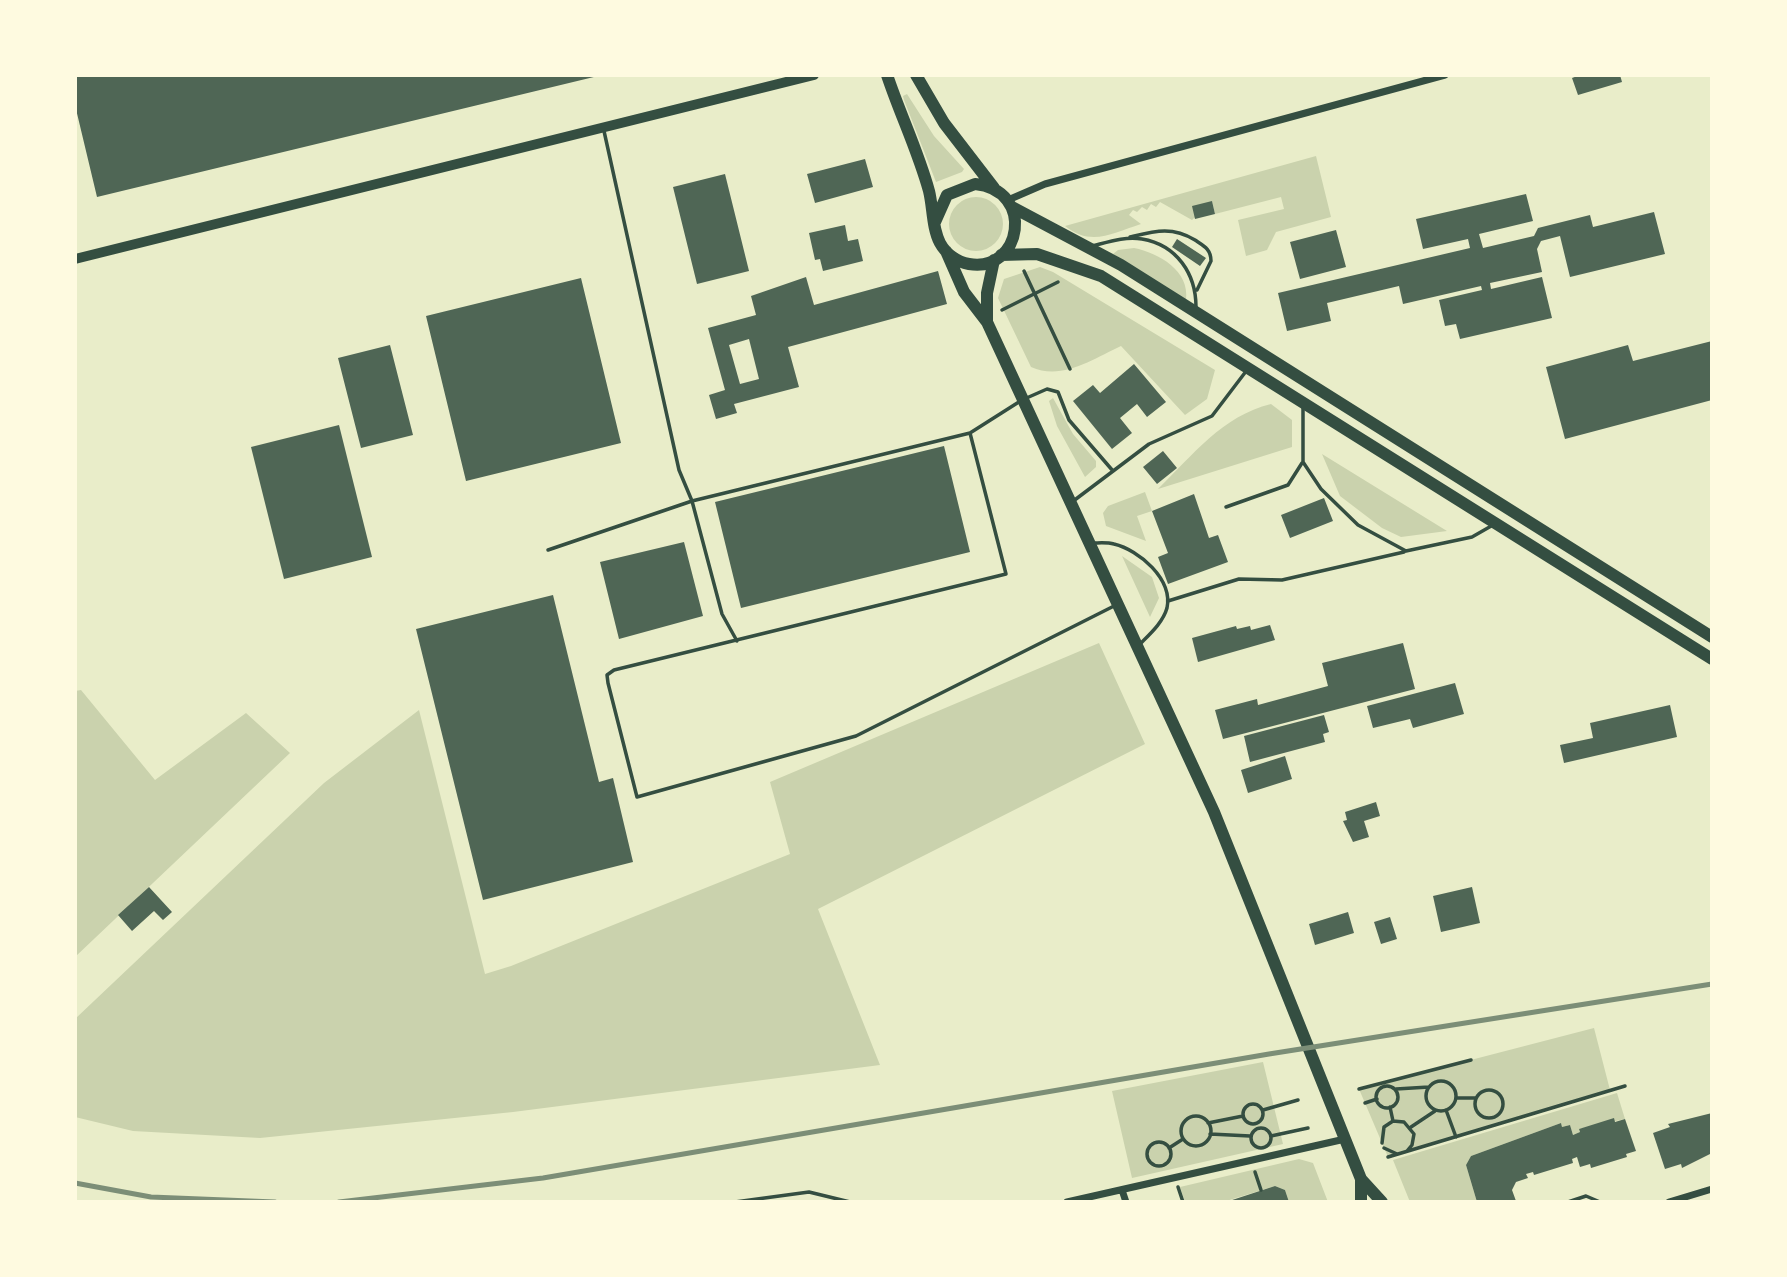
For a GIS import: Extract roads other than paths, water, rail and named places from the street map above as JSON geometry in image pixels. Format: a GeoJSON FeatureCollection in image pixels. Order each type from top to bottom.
{"type":"FeatureCollection","features":[{"type":"Feature","properties":{"kind":"main road"},"geometry":{"type":"LineString","coordinates":[[75,259],[814,75]]}},
{"type":"Feature","properties":{"kind":"main road"},"geometry":{"type":"LineString","coordinates":[[887,75],[924,176],[937,238],[946,251],[964,292],[987,322],[1118,604],[1214,812],[1361,1179],[1382,1202]]}},
{"type":"Feature","properties":{"kind":"main road"},"geometry":{"type":"LineString","coordinates":[[916,75],[944,123],[994,188],[1010,203],[1089,247],[1196,313],[1712,638]]}},
{"type":"Feature","properties":{"kind":"main road"},"geometry":{"type":"LineString","coordinates":[[935,222],[941,203],[955,189],[975,184],[994,188]]}},
{"type":"Feature","properties":{"kind":"main road"},"geometry":{"type":"LineString","coordinates":[[987,322],[987,293],[998,257],[1015,233],[1010,203]]}},
{"type":"Feature","properties":{"kind":"main road"},"geometry":{"type":"LineString","coordinates":[[946,251],[968,264],[1019,252],[1037,254],[1101,276],[1712,659]]}},
{"type":"Feature","properties":{"kind":"main road"},"geometry":{"type":"LineString","coordinates":[[1361,1179],[1361,1202]]}},
{"type":"Feature","properties":{"kind":"street"},"geometry":{"type":"LineString","coordinates":[[1010,203],[1045,184],[1445,75]]}},
{"type":"Feature","properties":{"kind":"street"},"geometry":{"type":"LineString","coordinates":[[1067,1202],[1345,1139]]}},
{"type":"Feature","properties":{"kind":"street"},"geometry":{"type":"LineString","coordinates":[[1669,1202],[1712,1189]]}},
{"type":"Feature","properties":{"kind":"street"},"geometry":{"type":"LineString","coordinates":[[1122,1190],[1126,1202]]}},
{"type":"Feature","properties":{"kind":"lane"},"geometry":{"type":"LineString","coordinates":[[603,129],[679,470],[692,501],[722,614],[737,641]]}},
{"type":"Feature","properties":{"kind":"lane"},"geometry":{"type":"LineString","coordinates":[[1089,247],[1168,229],[1184,233],[1206,247],[1211,257],[1210,266],[1196,292]]}},
{"type":"Feature","properties":{"kind":"lane"},"geometry":{"type":"LineString","coordinates":[[1122,239],[1142,239],[1172,253],[1186,267],[1196,292],[1196,313]]}},
{"type":"Feature","properties":{"kind":"lane"},"geometry":{"type":"LineString","coordinates":[[1070,503],[1149,443],[1212,416],[1250,367]]}},
{"type":"Feature","properties":{"kind":"lane"},"geometry":{"type":"LineString","coordinates":[[548,550],[692,501],[970,433],[1022,400],[1054,389],[1069,420],[1113,471]]}},
{"type":"Feature","properties":{"kind":"lane"},"geometry":{"type":"LineString","coordinates":[[1226,507],[1288,485],[1303,462],[1303,401]]}},
{"type":"Feature","properties":{"kind":"lane"},"geometry":{"type":"LineString","coordinates":[[970,433],[1006,574],[614,670],[607,675],[637,797],[856,736],[1118,604]]}},
{"type":"Feature","properties":{"kind":"lane"},"geometry":{"type":"LineString","coordinates":[[1303,462],[1339,510],[1358,525],[1406,551]]}},
{"type":"Feature","properties":{"kind":"lane"},"geometry":{"type":"LineString","coordinates":[[1168,601],[1240,579],[1282,580],[1472,537],[1494,524]]}},
{"type":"Feature","properties":{"kind":"lane"},"geometry":{"type":"LineString","coordinates":[[1089,543],[1115,544],[1143,557],[1159,576],[1168,601],[1159,624],[1137,647]]}},
{"type":"Feature","properties":{"kind":"lane"},"geometry":{"type":"LineString","coordinates":[[1568,1202],[1586,1196],[1600,1202]]}},
{"type":"Feature","properties":{"kind":"railway"},"geometry":{"type":"LineString","coordinates":[[339,1202],[543,1178],[1269,1054],[1712,984]]}},
{"type":"Feature","properties":{"kind":"railway"},"geometry":{"type":"LineString","coordinates":[[75,1183],[151,1197],[275,1202]]}}]}
